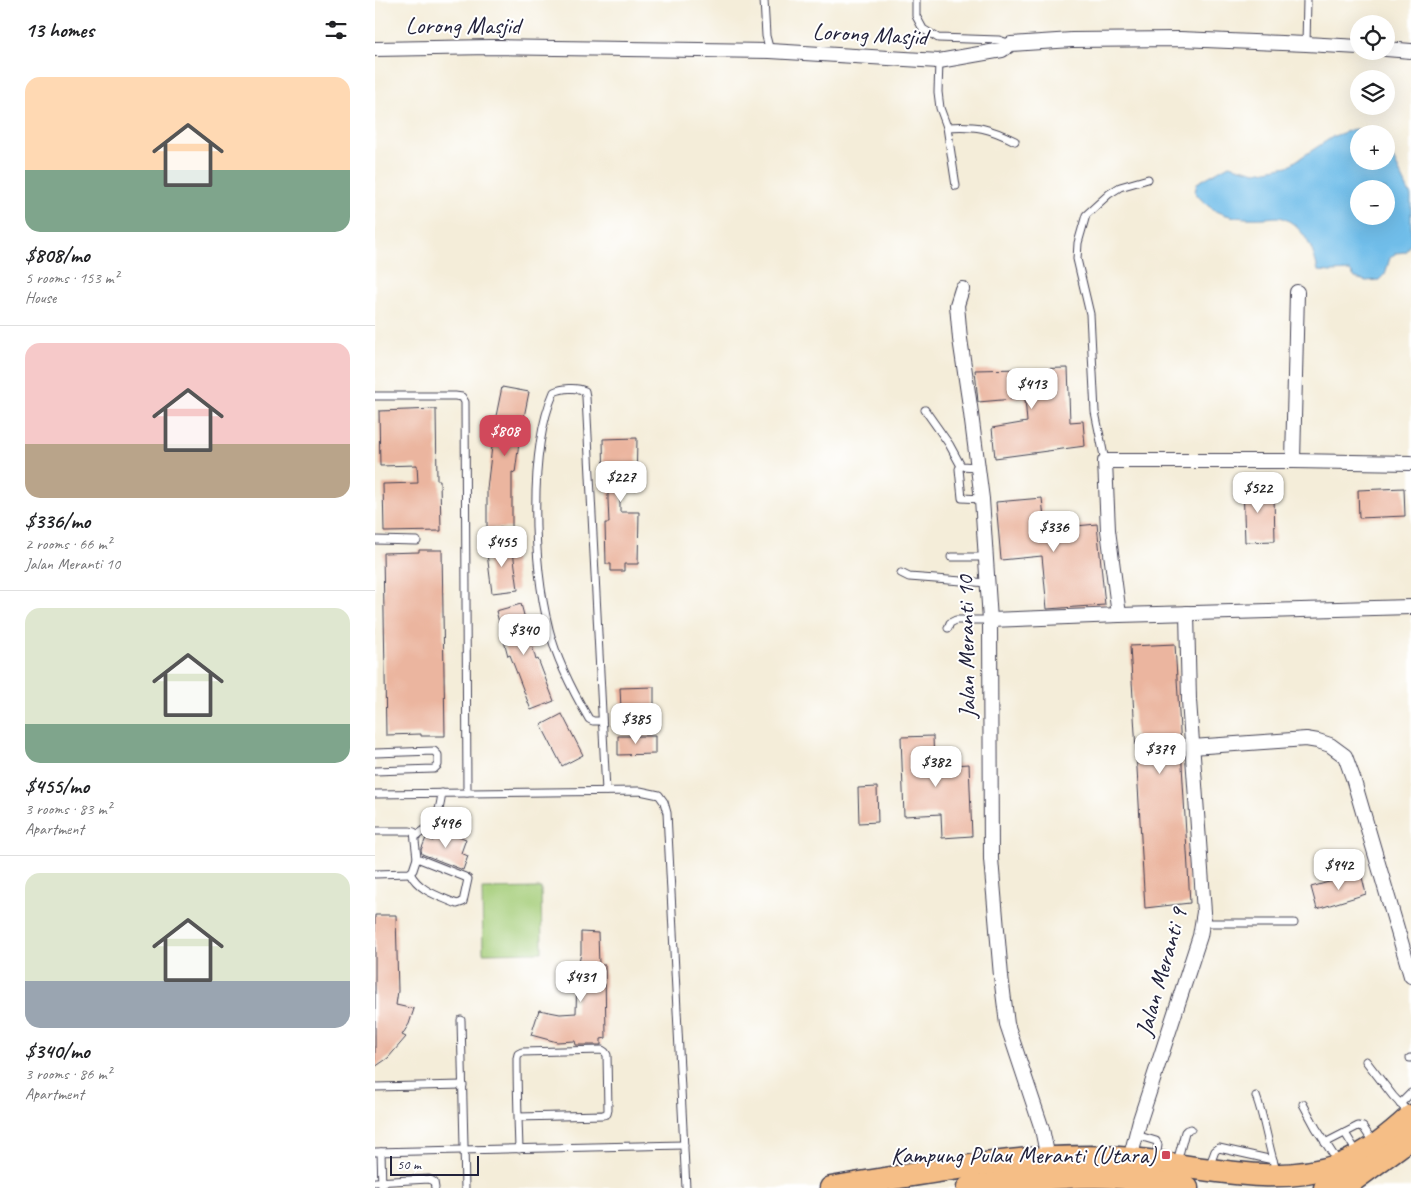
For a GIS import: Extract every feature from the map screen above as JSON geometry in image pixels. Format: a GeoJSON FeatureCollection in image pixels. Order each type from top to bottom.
{"type":"FeatureCollection","features":[{"type":"Feature","properties":{"kind":"main road"},"geometry":{"type":"LineString","coordinates":[[975,1188],[1048,1158],[1130,1158],[1209,1170],[1276,1168],[1308,1173],[1358,1166],[1407,1112]]}},
{"type":"Feature","properties":{"kind":"main road"},"geometry":{"type":"LineString","coordinates":[[1325,1188],[1358,1166],[1411,1137]]}},
{"type":"Feature","properties":{"kind":"main road"},"geometry":{"type":"LineString","coordinates":[[831,1188],[940,1170],[1020,1170],[1102,1179],[1135,1179],[1187,1188]]}},
{"type":"Feature","properties":{"kind":"street","name":"Lorong Masjid"},"geometry":{"type":"LineString","coordinates":[[375,48],[491,47],[770,51],[939,61],[1002,50],[1011,44],[1072,40],[1180,39],[1350,46]]}},
{"type":"Feature","properties":{"kind":"street"},"geometry":{"type":"LineString","coordinates":[[1395,50],[1411,51]]}},
{"type":"Feature","properties":{"kind":"street","name":"Jalan Meranti 10"},"geometry":{"type":"LineString","coordinates":[[962,289],[957,305],[982,499],[990,620],[991,859],[995,917],[1007,1024],[1042,1129],[1048,1158]]}},
{"type":"Feature","properties":{"kind":"street"},"geometry":{"type":"LineString","coordinates":[[1293,461],[1297,292]]}},
{"type":"Feature","properties":{"kind":"street"},"geometry":{"type":"LineString","coordinates":[[1119,614],[1108,530],[1105,461],[1293,461],[1411,464]]}},
{"type":"Feature","properties":{"kind":"street"},"geometry":{"type":"LineString","coordinates":[[990,620],[1119,614],[1411,606]]}},
{"type":"Feature","properties":{"kind":"street","name":"Jalan Meranti 9"},"geometry":{"type":"LineString","coordinates":[[1130,1158],[1135,1135],[1203,923],[1204,912],[1189,700],[1187,613]]}},
{"type":"Feature","properties":{"kind":"street"},"geometry":{"type":"LineString","coordinates":[[1192,747],[1306,739],[1330,745],[1345,756],[1411,976]]}},
{"type":"Feature","properties":{"kind":"lane"},"geometry":{"type":"LineString","coordinates":[[765,0],[766,36],[770,51]]}},
{"type":"Feature","properties":{"kind":"lane"},"geometry":{"type":"LineString","coordinates":[[916,0],[916,16],[923,29],[938,38],[999,40],[1011,44]]}},
{"type":"Feature","properties":{"kind":"lane"},"geometry":{"type":"LineString","coordinates":[[1306,44],[1307,0]]}},
{"type":"Feature","properties":{"kind":"lane"},"geometry":{"type":"LineString","coordinates":[[939,61],[938,92],[940,108],[947,127],[956,186]]}},
{"type":"Feature","properties":{"kind":"lane"},"geometry":{"type":"LineString","coordinates":[[947,127],[969,126],[986,128],[1015,141]]}},
{"type":"Feature","properties":{"kind":"lane"},"geometry":{"type":"LineString","coordinates":[[1105,461],[1095,412],[1090,314],[1077,260],[1078,243],[1086,215],[1091,210],[1120,187],[1148,179]]}},
{"type":"Feature","properties":{"kind":"lane"},"geometry":{"type":"LineString","coordinates":[[602,721],[589,719],[561,665],[549,629],[542,593],[537,547],[538,456],[542,426],[554,392],[559,389],[581,389],[585,392],[586,397],[606,791]]}},
{"type":"Feature","properties":{"kind":"lane"},"geometry":{"type":"LineString","coordinates":[[375,396],[455,396],[462,397],[465,402],[467,793]]}},
{"type":"Feature","properties":{"kind":"lane"},"geometry":{"type":"LineString","coordinates":[[925,410],[949,444],[961,466],[959,468],[962,498],[982,499]]}},
{"type":"Feature","properties":{"kind":"lane"},"geometry":{"type":"LineString","coordinates":[[961,466],[977,467]]}},
{"type":"Feature","properties":{"kind":"lane"},"geometry":{"type":"LineString","coordinates":[[375,540],[417,541]]}},
{"type":"Feature","properties":{"kind":"lane"},"geometry":{"type":"LineString","coordinates":[[951,557],[986,557]]}},
{"type":"Feature","properties":{"kind":"lane"},"geometry":{"type":"LineString","coordinates":[[901,573],[909,577],[988,583]]}},
{"type":"Feature","properties":{"kind":"lane"},"geometry":{"type":"LineString","coordinates":[[948,628],[950,623],[956,620],[990,620]]}},
{"type":"Feature","properties":{"kind":"lane"},"geometry":{"type":"LineString","coordinates":[[375,753],[434,752],[438,755],[438,765],[434,769],[375,771]]}},
{"type":"Feature","properties":{"kind":"lane"},"geometry":{"type":"LineString","coordinates":[[375,794],[640,791],[659,795],[664,802],[667,813],[686,1188]]}},
{"type":"Feature","properties":{"kind":"lane"},"geometry":{"type":"LineString","coordinates":[[416,836],[437,819],[441,793]]}},
{"type":"Feature","properties":{"kind":"lane"},"geometry":{"type":"LineString","coordinates":[[375,831],[414,832],[416,836],[417,858],[410,873]]}},
{"type":"Feature","properties":{"kind":"lane"},"geometry":{"type":"LineString","coordinates":[[410,873],[417,885],[457,904],[463,902],[468,880],[465,877],[417,858]]}},
{"type":"Feature","properties":{"kind":"lane"},"geometry":{"type":"LineString","coordinates":[[375,874],[410,873]]}},
{"type":"Feature","properties":{"kind":"lane"},"geometry":{"type":"LineString","coordinates":[[1203,923],[1294,923]]}},
{"type":"Feature","properties":{"kind":"lane"},"geometry":{"type":"LineString","coordinates":[[461,1020],[465,1188]]}},
{"type":"Feature","properties":{"kind":"lane"},"geometry":{"type":"LineString","coordinates":[[518,1117],[607,1114],[607,1055],[605,1052],[602,1050],[522,1052],[518,1054],[517,1058],[518,1117],[519,1149]]}},
{"type":"Feature","properties":{"kind":"lane"},"geometry":{"type":"LineString","coordinates":[[1366,1061],[1407,1112]]}},
{"type":"Feature","properties":{"kind":"lane"},"geometry":{"type":"LineString","coordinates":[[375,1087],[463,1085]]}},
{"type":"Feature","properties":{"kind":"lane"},"geometry":{"type":"LineString","coordinates":[[1407,1112],[1411,1093]]}},
{"type":"Feature","properties":{"kind":"lane"},"geometry":{"type":"LineString","coordinates":[[1256,1096],[1276,1168]]}},
{"type":"Feature","properties":{"kind":"lane"},"geometry":{"type":"LineString","coordinates":[[1303,1104],[1325,1143],[1358,1166]]}},
{"type":"Feature","properties":{"kind":"lane"},"geometry":{"type":"LineString","coordinates":[[1325,1143],[1358,1126],[1363,1127],[1358,1166]]}},
{"type":"Feature","properties":{"kind":"lane"},"geometry":{"type":"LineString","coordinates":[[1166,1163],[1185,1132],[1191,1129]]}},
{"type":"Feature","properties":{"kind":"lane"},"geometry":{"type":"LineString","coordinates":[[1345,1133],[1358,1166]]}},
{"type":"Feature","properties":{"kind":"lane"},"geometry":{"type":"LineString","coordinates":[[1135,1135],[1156,1141],[1166,1163]]}},
{"type":"Feature","properties":{"kind":"lane"},"geometry":{"type":"LineString","coordinates":[[435,1188],[434,1182],[429,1179],[379,1184],[378,1152],[684,1145]]}},
{"type":"Feature","properties":{"kind":"green space"},"geometry":{"type":"Polygon","coordinates":[[[541,888],[542,952],[483,953],[482,889],[541,888]]]}},
{"type":"Feature","properties":{"kind":"water"},"geometry":{"type":"Polygon","coordinates":[[[1350,130],[1350,170],[1395,170],[1395,162],[1411,196],[1411,242],[1405,252],[1396,253],[1390,258],[1385,274],[1379,280],[1366,281],[1355,278],[1350,271],[1318,271],[1314,255],[1307,240],[1297,227],[1290,222],[1279,217],[1244,218],[1226,215],[1209,207],[1195,192],[1197,183],[1229,165],[1256,172],[1288,166],[1334,136],[1350,130]]]}},
{"type":"Feature","properties":{"kind":"building"},"geometry":{"type":"Polygon","coordinates":[[[1068,368],[1070,422],[1083,421],[1085,446],[995,458],[992,428],[1027,422],[1025,398],[978,402],[975,370],[1068,368]]]}},
{"type":"Feature","properties":{"kind":"building"},"geometry":{"type":"Polygon","coordinates":[[[502,387],[529,392],[521,427],[515,473],[512,472],[512,528],[487,528],[487,489],[495,421],[502,387]]]}},
{"type":"Feature","properties":{"kind":"building"},"geometry":{"type":"Polygon","coordinates":[[[436,409],[437,480],[440,480],[441,531],[384,532],[383,484],[418,483],[417,465],[380,466],[379,411],[436,409]]]}},
{"type":"Feature","properties":{"kind":"building"},"geometry":{"type":"Polygon","coordinates":[[[637,438],[636,490],[620,490],[620,512],[639,512],[638,564],[624,564],[624,571],[611,571],[611,564],[606,564],[605,523],[609,523],[608,490],[604,490],[603,439],[637,438]]]}},
{"type":"Feature","properties":{"kind":"building"},"geometry":{"type":"Polygon","coordinates":[[[1265,484],[1265,497],[1274,496],[1275,541],[1245,542],[1243,485],[1265,484]]]}},
{"type":"Feature","properties":{"kind":"building"},"geometry":{"type":"Polygon","coordinates":[[[1404,488],[1405,516],[1359,518],[1358,490],[1404,488]]]}},
{"type":"Feature","properties":{"kind":"building"},"geometry":{"type":"Polygon","coordinates":[[[1042,498],[1045,529],[1097,524],[1105,605],[1047,609],[1042,556],[1001,560],[996,502],[1042,498]]]}},
{"type":"Feature","properties":{"kind":"building"},"geometry":{"type":"Polygon","coordinates":[[[512,543],[518,590],[492,593],[486,546],[512,543]]]}},
{"type":"Feature","properties":{"kind":"building"},"geometry":{"type":"Polygon","coordinates":[[[419,550],[442,550],[445,736],[421,736],[421,734],[386,735],[383,553],[419,552],[419,550]]]}},
{"type":"Feature","properties":{"kind":"building"},"geometry":{"type":"Polygon","coordinates":[[[521,604],[536,660],[538,659],[554,701],[531,710],[510,655],[508,656],[496,611],[521,604]]]}},
{"type":"Feature","properties":{"kind":"building"},"geometry":{"type":"Polygon","coordinates":[[[1175,644],[1190,903],[1145,908],[1130,646],[1175,644]]]}},
{"type":"Feature","properties":{"kind":"building"},"geometry":{"type":"Polygon","coordinates":[[[654,687],[654,709],[621,709],[620,688],[654,687]]]}},
{"type":"Feature","properties":{"kind":"building"},"geometry":{"type":"Polygon","coordinates":[[[562,714],[583,755],[562,766],[541,725],[562,714]]]}},
{"type":"Feature","properties":{"kind":"building"},"geometry":{"type":"Polygon","coordinates":[[[618,736],[655,736],[655,754],[618,755],[618,736]]]}},
{"type":"Feature","properties":{"kind":"building"},"geometry":{"type":"Polygon","coordinates":[[[933,736],[934,766],[969,764],[972,836],[942,838],[941,814],[904,816],[901,737],[933,736]]]}},
{"type":"Feature","properties":{"kind":"building"},"geometry":{"type":"Polygon","coordinates":[[[877,787],[878,822],[859,823],[858,788],[877,787]]]}},
{"type":"Feature","properties":{"kind":"building"},"geometry":{"type":"Polygon","coordinates":[[[438,828],[466,839],[461,853],[468,856],[463,870],[422,854],[421,850],[426,838],[433,841],[438,828]]]}},
{"type":"Feature","properties":{"kind":"building"},"geometry":{"type":"Polygon","coordinates":[[[1361,873],[1366,894],[1317,909],[1311,887],[1361,873]]]}},
{"type":"Feature","properties":{"kind":"building"},"geometry":{"type":"Polygon","coordinates":[[[375,915],[396,915],[398,991],[396,1005],[414,1009],[409,1024],[402,1035],[406,1037],[388,1058],[375,1067],[375,915]]]}},
{"type":"Feature","properties":{"kind":"building"},"geometry":{"type":"Polygon","coordinates":[[[581,932],[598,933],[599,965],[605,965],[606,1038],[601,1039],[601,1045],[576,1045],[575,1041],[557,1042],[531,1035],[539,1010],[560,1014],[576,1013],[581,932]]]}},
{"type":"Feature","properties":{"kind":"place","name":"Kampung Pulau Meranti (Utara)"},"geometry":{"type":"Point","coordinates":[1166,1155]}}]}
